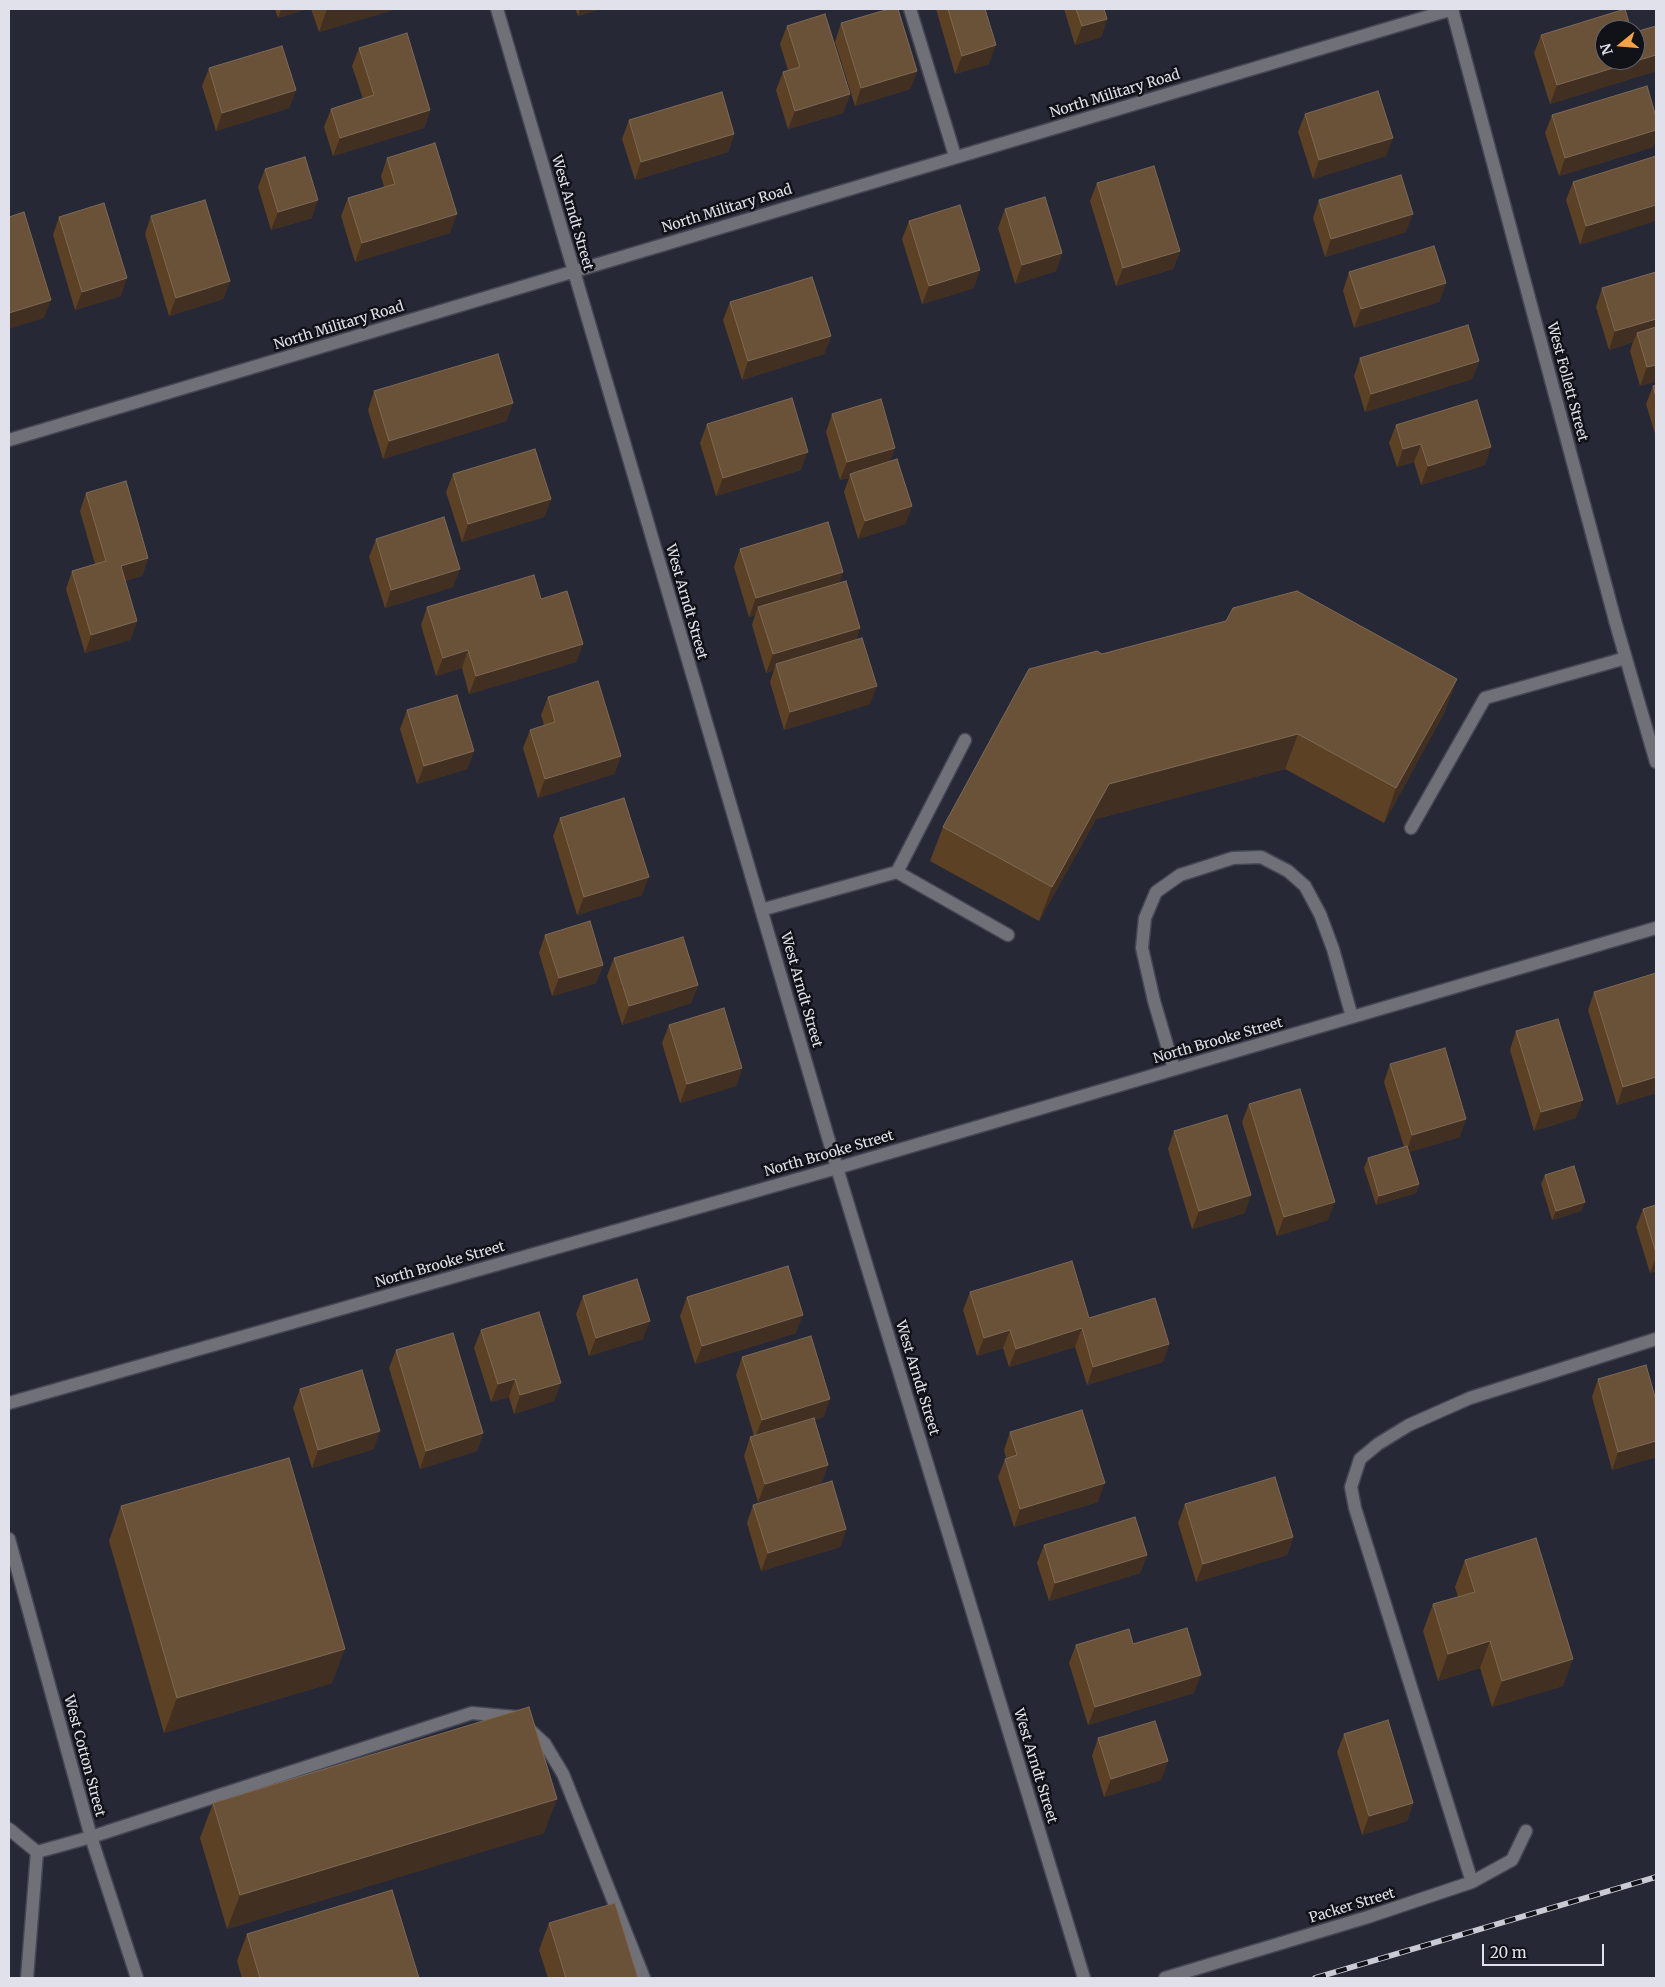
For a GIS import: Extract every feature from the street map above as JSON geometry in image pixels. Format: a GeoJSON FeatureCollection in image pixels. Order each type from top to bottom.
{"type":"FeatureCollection","features":[{"type":"Feature","properties":{"kind":"street","name":"West Arndt Street"},"geometry":{"type":"LineString","coordinates":[[496,9],[837,1168],[1084,1978]]}},
{"type":"Feature","properties":{"kind":"street"},"geometry":{"type":"LineString","coordinates":[[910,9],[955,156]]}},
{"type":"Feature","properties":{"kind":"street","name":"North Military Road"},"geometry":{"type":"LineString","coordinates":[[9,440],[1452,9]]}},
{"type":"Feature","properties":{"kind":"street","name":"West Follett Street"},"geometry":{"type":"LineString","coordinates":[[1452,9],[1626,658],[1656,762]]}},
{"type":"Feature","properties":{"kind":"street"},"geometry":{"type":"LineString","coordinates":[[1411,828],[1485,698],[1626,658]]}},
{"type":"Feature","properties":{"kind":"street"},"geometry":{"type":"LineString","coordinates":[[897,872],[965,740]]}},
{"type":"Feature","properties":{"kind":"street"},"geometry":{"type":"LineString","coordinates":[[1174,1069],[1154,1001],[1142,948],[1145,918],[1156,892],[1180,875],[1233,858],[1261,857],[1288,871],[1305,886],[1320,914],[1333,949],[1352,1017]]}},
{"type":"Feature","properties":{"kind":"street"},"geometry":{"type":"LineString","coordinates":[[762,910],[897,872],[1008,935]]}},
{"type":"Feature","properties":{"kind":"street","name":"North Brooke Street"},"geometry":{"type":"LineString","coordinates":[[9,1403],[837,1168],[1656,928]]}},
{"type":"Feature","properties":{"kind":"street"},"geometry":{"type":"LineString","coordinates":[[1472,1882],[1355,1508],[1351,1487],[1360,1459],[1378,1444],[1409,1425],[1470,1398],[1656,1339]]}},
{"type":"Feature","properties":{"kind":"street","name":"West Cotton Street"},"geometry":{"type":"LineString","coordinates":[[9,1539],[91,1837],[138,1978]]}},
{"type":"Feature","properties":{"kind":"street"},"geometry":{"type":"LineString","coordinates":[[36,1852],[91,1837],[472,1713],[516,1717],[545,1744],[563,1774],[644,1978]]}},
{"type":"Feature","properties":{"kind":"street"},"geometry":{"type":"LineString","coordinates":[[9,1829],[36,1852]]}},
{"type":"Feature","properties":{"kind":"street","name":"Packer Street"},"geometry":{"type":"LineString","coordinates":[[1165,1978],[1368,1917],[1472,1882],[1512,1860],[1526,1831]]}},
{"type":"Feature","properties":{"kind":"street"},"geometry":{"type":"LineString","coordinates":[[27,1978],[36,1852]]}},
{"type":"Feature","properties":{"kind":"building"},"geometry":{"type":"Polygon","coordinates":[[[889,9],[898,9],[917,71],[861,88],[841,23],[889,9]]]}},
{"type":"Feature","properties":{"kind":"building"},"geometry":{"type":"Polygon","coordinates":[[[948,9],[985,9],[996,45],[962,56],[948,9]]]}},
{"type":"Feature","properties":{"kind":"building"},"geometry":{"type":"Polygon","coordinates":[[[1076,9],[1104,9],[1107,19],[1082,26],[1076,9]]]}},
{"type":"Feature","properties":{"kind":"building"},"geometry":{"type":"Polygon","coordinates":[[[1625,9],[1628,20],[1595,20],[1595,70],[1606,70],[1557,85],[1541,35],[1625,9]]]}},
{"type":"Feature","properties":{"kind":"building"},"geometry":{"type":"Polygon","coordinates":[[[825,14],[850,94],[795,111],[783,72],[800,67],[787,26],[825,14]]]}},
{"type":"Feature","properties":{"kind":"building"},"geometry":{"type":"Polygon","coordinates":[[[1656,26],[1656,55],[1645,58],[1645,29],[1656,26]]]}},
{"type":"Feature","properties":{"kind":"building"},"geometry":{"type":"Polygon","coordinates":[[[407,33],[430,110],[340,138],[331,109],[374,95],[359,48],[407,33]]]}},
{"type":"Feature","properties":{"kind":"building"},"geometry":{"type":"Polygon","coordinates":[[[282,46],[296,90],[222,113],[209,68],[282,46]]]}},
{"type":"Feature","properties":{"kind":"building"},"geometry":{"type":"Polygon","coordinates":[[[1647,86],[1656,117],[1656,130],[1565,158],[1552,115],[1647,86]]]}},
{"type":"Feature","properties":{"kind":"building"},"geometry":{"type":"Polygon","coordinates":[[[1378,91],[1393,138],[1319,160],[1305,114],[1378,91]]]}},
{"type":"Feature","properties":{"kind":"building"},"geometry":{"type":"Polygon","coordinates":[[[722,92],[734,134],[641,162],[629,120],[722,92]]]}},
{"type":"Feature","properties":{"kind":"building"},"geometry":{"type":"Polygon","coordinates":[[[435,143],[457,214],[362,243],[348,198],[395,184],[387,158],[435,143]]]}},
{"type":"Feature","properties":{"kind":"building"},"geometry":{"type":"Polygon","coordinates":[[[1656,156],[1656,205],[1586,226],[1573,182],[1656,156]]]}},
{"type":"Feature","properties":{"kind":"building"},"geometry":{"type":"Polygon","coordinates":[[[305,157],[318,200],[278,212],[265,169],[305,157]]]}},
{"type":"Feature","properties":{"kind":"building"},"geometry":{"type":"Polygon","coordinates":[[[1154,166],[1180,251],[1123,268],[1097,183],[1154,166]]]}},
{"type":"Feature","properties":{"kind":"building"},"geometry":{"type":"Polygon","coordinates":[[[1401,175],[1413,214],[1331,239],[1319,200],[1401,175]]]}},
{"type":"Feature","properties":{"kind":"building"},"geometry":{"type":"Polygon","coordinates":[[[1045,197],[1062,253],[1022,265],[1005,209],[1045,197]]]}},
{"type":"Feature","properties":{"kind":"building"},"geometry":{"type":"Polygon","coordinates":[[[205,200],[230,281],[176,298],[151,216],[205,200]]]}},
{"type":"Feature","properties":{"kind":"building"},"geometry":{"type":"Polygon","coordinates":[[[104,203],[127,278],[82,292],[59,217],[104,203]]]}},
{"type":"Feature","properties":{"kind":"building"},"geometry":{"type":"Polygon","coordinates":[[[960,205],[980,270],[929,286],[909,221],[960,205]]]}},
{"type":"Feature","properties":{"kind":"building"},"geometry":{"type":"Polygon","coordinates":[[[24,212],[51,300],[9,313],[9,217],[24,212]]]}},
{"type":"Feature","properties":{"kind":"building"},"geometry":{"type":"Polygon","coordinates":[[[1434,246],[1446,283],[1361,309],[1349,272],[1434,246]]]}},
{"type":"Feature","properties":{"kind":"building"},"geometry":{"type":"Polygon","coordinates":[[[1656,272],[1656,319],[1615,331],[1602,288],[1656,272]]]}},
{"type":"Feature","properties":{"kind":"building"},"geometry":{"type":"Polygon","coordinates":[[[812,277],[831,336],[748,361],[730,302],[812,277]]]}},
{"type":"Feature","properties":{"kind":"building"},"geometry":{"type":"Polygon","coordinates":[[[1468,325],[1479,361],[1371,394],[1360,358],[1468,325]]]}},
{"type":"Feature","properties":{"kind":"building"},"geometry":{"type":"Polygon","coordinates":[[[1656,327],[1656,365],[1647,367],[1637,333],[1656,327]]]}},
{"type":"Feature","properties":{"kind":"building"},"geometry":{"type":"Polygon","coordinates":[[[498,354],[513,403],[389,441],[374,391],[498,354]]]}},
{"type":"Feature","properties":{"kind":"building"},"geometry":{"type":"Polygon","coordinates":[[[1656,385],[1656,397],[1653,386],[1656,385]]]}},
{"type":"Feature","properties":{"kind":"building"},"geometry":{"type":"Polygon","coordinates":[[[792,398],[808,452],[723,478],[707,424],[792,398]]]}},
{"type":"Feature","properties":{"kind":"building"},"geometry":{"type":"Polygon","coordinates":[[[881,399],[895,448],[847,462],[832,414],[881,399]]]}},
{"type":"Feature","properties":{"kind":"building"},"geometry":{"type":"Polygon","coordinates":[[[1477,400],[1491,447],[1428,466],[1421,444],[1403,449],[1396,425],[1477,400]]]}},
{"type":"Feature","properties":{"kind":"building"},"geometry":{"type":"Polygon","coordinates":[[[535,449],[551,499],[468,524],[453,474],[535,449]]]}},
{"type":"Feature","properties":{"kind":"building"},"geometry":{"type":"Polygon","coordinates":[[[897,459],[912,506],[865,521],[850,474],[897,459]]]}},
{"type":"Feature","properties":{"kind":"building"},"geometry":{"type":"Polygon","coordinates":[[[126,481],[148,558],[121,566],[137,621],[91,635],[72,571],[106,561],[86,493],[126,481]]]}},
{"type":"Feature","properties":{"kind":"building"},"geometry":{"type":"Polygon","coordinates":[[[444,517],[460,569],[391,590],[376,539],[444,517]]]}},
{"type":"Feature","properties":{"kind":"building"},"geometry":{"type":"Polygon","coordinates":[[[828,522],[843,572],[756,598],[740,549],[828,522]]]}},
{"type":"Feature","properties":{"kind":"building"},"geometry":{"type":"Polygon","coordinates":[[[534,575],[541,599],[567,591],[583,644],[476,676],[468,650],[443,658],[427,607],[534,575]]]}},
{"type":"Feature","properties":{"kind":"building"},"geometry":{"type":"Polygon","coordinates":[[[846,581],[860,628],[773,654],[758,607],[846,581]]]}},
{"type":"Feature","properties":{"kind":"building"},"geometry":{"type":"Polygon","coordinates":[[[1297,591],[1457,679],[1396,788],[1298,734],[1109,784],[1052,887],[943,827],[1029,669],[1097,651],[1102,654],[1226,621],[1233,608],[1297,591]]]}},
{"type":"Feature","properties":{"kind":"building"},"geometry":{"type":"Polygon","coordinates":[[[862,638],[877,686],[790,712],[776,664],[862,638]]]}},
{"type":"Feature","properties":{"kind":"building"},"geometry":{"type":"Polygon","coordinates":[[[598,681],[621,756],[545,779],[530,730],[555,722],[548,697],[598,681]]]}},
{"type":"Feature","properties":{"kind":"building"},"geometry":{"type":"Polygon","coordinates":[[[457,695],[474,751],[424,766],[407,710],[457,695]]]}},
{"type":"Feature","properties":{"kind":"building"},"geometry":{"type":"Polygon","coordinates":[[[624,798],[649,877],[584,897],[560,818],[624,798]]]}},
{"type":"Feature","properties":{"kind":"building"},"geometry":{"type":"Polygon","coordinates":[[[590,921],[603,965],[559,978],[545,935],[590,921]]]}},
{"type":"Feature","properties":{"kind":"building"},"geometry":{"type":"Polygon","coordinates":[[[683,937],[698,985],[629,1006],[614,958],[683,937]]]}},
{"type":"Feature","properties":{"kind":"building"},"geometry":{"type":"Polygon","coordinates":[[[1656,973],[1656,1077],[1623,1087],[1594,992],[1656,973]]]}},
{"type":"Feature","properties":{"kind":"building"},"geometry":{"type":"Polygon","coordinates":[[[724,1008],[742,1068],[687,1084],[669,1025],[724,1008]]]}},
{"type":"Feature","properties":{"kind":"building"},"geometry":{"type":"Polygon","coordinates":[[[1558,1019],[1583,1100],[1541,1112],[1516,1031],[1558,1019]]]}},
{"type":"Feature","properties":{"kind":"building"},"geometry":{"type":"Polygon","coordinates":[[[1445,1048],[1466,1119],[1412,1135],[1390,1064],[1445,1048]]]}},
{"type":"Feature","properties":{"kind":"building"},"geometry":{"type":"Polygon","coordinates":[[[1300,1089],[1335,1202],[1284,1217],[1249,1104],[1300,1089]]]}},
{"type":"Feature","properties":{"kind":"building"},"geometry":{"type":"Polygon","coordinates":[[[1227,1115],[1251,1195],[1199,1211],[1174,1131],[1227,1115]]]}},
{"type":"Feature","properties":{"kind":"building"},"geometry":{"type":"Polygon","coordinates":[[[1407,1146],[1419,1184],[1379,1196],[1368,1158],[1407,1146]]]}},
{"type":"Feature","properties":{"kind":"building"},"geometry":{"type":"Polygon","coordinates":[[[1574,1166],[1585,1202],[1556,1211],[1545,1175],[1574,1166]]]}},
{"type":"Feature","properties":{"kind":"building"},"geometry":{"type":"Polygon","coordinates":[[[1656,1205],[1656,1253],[1643,1209],[1656,1205]]]}},
{"type":"Feature","properties":{"kind":"building"},"geometry":{"type":"Polygon","coordinates":[[[1072,1261],[1089,1318],[1155,1298],[1169,1344],[1093,1367],[1082,1328],[1016,1349],[1010,1330],[984,1338],[970,1292],[1072,1261]]]}},
{"type":"Feature","properties":{"kind":"building"},"geometry":{"type":"Polygon","coordinates":[[[788,1266],[803,1315],[702,1346],[687,1297],[788,1266]]]}},
{"type":"Feature","properties":{"kind":"building"},"geometry":{"type":"Polygon","coordinates":[[[637,1279],[650,1321],[596,1338],[583,1296],[637,1279]]]}},
{"type":"Feature","properties":{"kind":"building"},"geometry":{"type":"Polygon","coordinates":[[[539,1312],[561,1383],[520,1395],[515,1379],[498,1384],[481,1330],[539,1312]]]}},
{"type":"Feature","properties":{"kind":"building"},"geometry":{"type":"Polygon","coordinates":[[[453,1333],[483,1433],[426,1451],[396,1350],[453,1333]]]}},
{"type":"Feature","properties":{"kind":"building"},"geometry":{"type":"Polygon","coordinates":[[[811,1336],[830,1399],[762,1420],[742,1357],[811,1336]]]}},
{"type":"Feature","properties":{"kind":"building"},"geometry":{"type":"Polygon","coordinates":[[[1646,1365],[1656,1397],[1656,1441],[1618,1452],[1598,1379],[1646,1365]]]}},
{"type":"Feature","properties":{"kind":"building"},"geometry":{"type":"Polygon","coordinates":[[[362,1370],[380,1431],[318,1450],[300,1389],[362,1370]]]}},
{"type":"Feature","properties":{"kind":"building"},"geometry":{"type":"Polygon","coordinates":[[[1082,1410],[1105,1483],[1020,1509],[1005,1459],[1017,1455],[1010,1432],[1082,1410]]]}},
{"type":"Feature","properties":{"kind":"building"},"geometry":{"type":"Polygon","coordinates":[[[814,1418],[828,1465],[765,1484],[750,1437],[814,1418]]]}},
{"type":"Feature","properties":{"kind":"building"},"geometry":{"type":"Polygon","coordinates":[[[289,1458],[345,1649],[177,1698],[121,1506],[289,1458]]]}},
{"type":"Feature","properties":{"kind":"building"},"geometry":{"type":"Polygon","coordinates":[[[1275,1477],[1293,1537],[1203,1564],[1185,1504],[1275,1477]]]}},
{"type":"Feature","properties":{"kind":"building"},"geometry":{"type":"Polygon","coordinates":[[[832,1481],[846,1529],[768,1553],[753,1505],[832,1481]]]}},
{"type":"Feature","properties":{"kind":"building"},"geometry":{"type":"Polygon","coordinates":[[[1135,1517],[1147,1555],[1055,1583],[1044,1545],[1135,1517]]]}},
{"type":"Feature","properties":{"kind":"building"},"geometry":{"type":"Polygon","coordinates":[[[1536,1538],[1573,1659],[1502,1681],[1490,1641],[1448,1654],[1433,1604],[1475,1592],[1465,1560],[1536,1538]]]}},
{"type":"Feature","properties":{"kind":"building"},"geometry":{"type":"Polygon","coordinates":[[[1187,1628],[1201,1675],[1095,1707],[1076,1645],[1129,1629],[1133,1644],[1187,1628]]]}},
{"type":"Feature","properties":{"kind":"building"},"geometry":{"type":"Polygon","coordinates":[[[529,1707],[557,1799],[240,1895],[213,1803],[529,1707]]]}},
{"type":"Feature","properties":{"kind":"building"},"geometry":{"type":"Polygon","coordinates":[[[1388,1720],[1413,1803],[1369,1816],[1344,1734],[1388,1720]]]}},
{"type":"Feature","properties":{"kind":"building"},"geometry":{"type":"Polygon","coordinates":[[[1155,1721],[1168,1761],[1111,1779],[1098,1738],[1155,1721]]]}},
{"type":"Feature","properties":{"kind":"building"},"geometry":{"type":"Polygon","coordinates":[[[392,1890],[419,1978],[260,1978],[247,1934],[392,1890]]]}},
{"type":"Feature","properties":{"kind":"building"},"geometry":{"type":"Polygon","coordinates":[[[615,1903],[638,1978],[566,1978],[549,1923],[615,1903]]]}},
{"type":"Feature","properties":{"kind":"railway"},"geometry":{"type":"LineString","coordinates":[[1315,1978],[1656,1877]]}}]}
